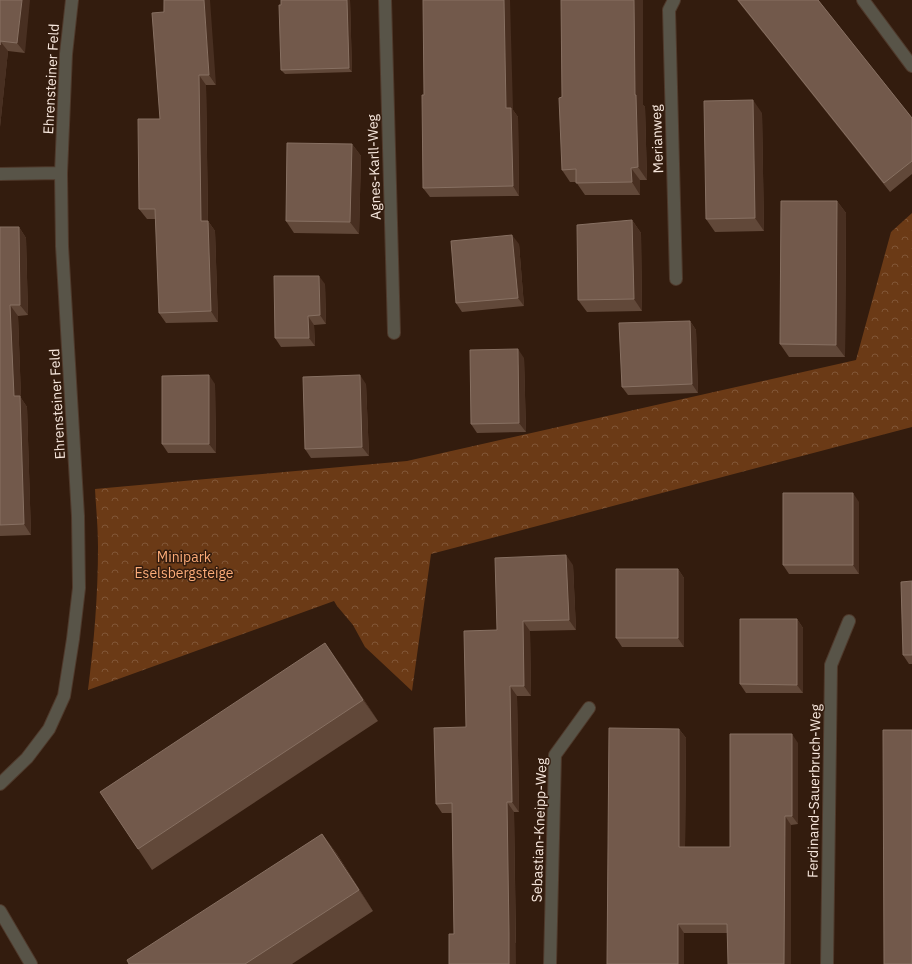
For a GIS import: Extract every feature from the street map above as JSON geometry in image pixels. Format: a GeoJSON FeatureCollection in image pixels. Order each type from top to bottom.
{"type":"FeatureCollection","features":[{"type":"Feature","properties":{"kind":"street","name":"Ehrensteiner Feld"},"geometry":{"type":"LineString","coordinates":[[0,784],[27,758],[49,729],[64,696],[79,588],[78,516],[62,246],[61,173],[66,54],[72,0]]}},
{"type":"Feature","properties":{"kind":"street","name":"Agnes-Karll-Weg"},"geometry":{"type":"LineString","coordinates":[[385,0],[394,333]]}},
{"type":"Feature","properties":{"kind":"street","name":"Merianweg"},"geometry":{"type":"LineString","coordinates":[[674,0],[669,10],[676,279]]}},
{"type":"Feature","properties":{"kind":"street"},"geometry":{"type":"LineString","coordinates":[[863,0],[912,66]]}},
{"type":"Feature","properties":{"kind":"street"},"geometry":{"type":"LineString","coordinates":[[0,174],[61,173]]}},
{"type":"Feature","properties":{"kind":"street","name":"Ferdinand-Sauerbruch-Weg"},"geometry":{"type":"LineString","coordinates":[[827,964],[832,665],[849,621]]}},
{"type":"Feature","properties":{"kind":"street","name":"Sebastian-Kneipp-Weg"},"geometry":{"type":"LineString","coordinates":[[550,964],[555,755],[589,708]]}},
{"type":"Feature","properties":{"kind":"street"},"geometry":{"type":"LineString","coordinates":[[0,912],[31,964]]}},
{"type":"Feature","properties":{"kind":"green space","name":"Minipark Eselsbergsteige"},"geometry":{"type":"Polygon","coordinates":[[[912,213],[912,427],[431,554],[412,691],[365,647],[353,625],[334,601],[88,690],[94,637],[97,583],[98,540],[95,489],[407,461],[856,360],[891,232],[912,213]]]}},
{"type":"Feature","properties":{"kind":"building"},"geometry":{"type":"Polygon","coordinates":[[[0,0],[22,0],[17,43],[0,41],[0,0]]]}},
{"type":"Feature","properties":{"kind":"building"},"geometry":{"type":"Polygon","coordinates":[[[164,0],[204,0],[209,75],[199,75],[201,221],[208,221],[211,311],[159,313],[155,209],[139,209],[138,119],[160,119],[152,13],[164,12],[164,0]]]}},
{"type":"Feature","properties":{"kind":"building"},"geometry":{"type":"Polygon","coordinates":[[[281,0],[347,0],[349,68],[281,70],[279,5],[281,5],[281,0]]]}},
{"type":"Feature","properties":{"kind":"building"},"geometry":{"type":"Polygon","coordinates":[[[423,0],[504,0],[506,108],[511,108],[513,186],[423,188],[423,0]]]}},
{"type":"Feature","properties":{"kind":"building"},"geometry":{"type":"Polygon","coordinates":[[[561,0],[634,0],[635,95],[638,167],[631,168],[632,182],[576,183],[576,169],[562,170],[559,98],[562,97],[561,0]]]}},
{"type":"Feature","properties":{"kind":"building"},"geometry":{"type":"Polygon","coordinates":[[[738,0],[818,0],[912,118],[912,161],[884,183],[738,0]]]}},
{"type":"Feature","properties":{"kind":"building"},"geometry":{"type":"Polygon","coordinates":[[[753,100],[755,218],[706,219],[704,101],[753,100]]]}},
{"type":"Feature","properties":{"kind":"building"},"geometry":{"type":"Polygon","coordinates":[[[287,143],[352,144],[350,222],[286,221],[287,143]]]}},
{"type":"Feature","properties":{"kind":"building"},"geometry":{"type":"Polygon","coordinates":[[[781,201],[837,201],[836,345],[780,344],[781,201]]]}},
{"type":"Feature","properties":{"kind":"building"},"geometry":{"type":"Polygon","coordinates":[[[632,220],[634,299],[578,300],[577,225],[632,220]]]}},
{"type":"Feature","properties":{"kind":"building"},"geometry":{"type":"Polygon","coordinates":[[[0,227],[19,227],[20,305],[10,305],[14,396],[20,396],[24,524],[0,525],[0,227]]]}},
{"type":"Feature","properties":{"kind":"building"},"geometry":{"type":"Polygon","coordinates":[[[512,235],[518,298],[456,303],[451,241],[512,235]]]}},
{"type":"Feature","properties":{"kind":"building"},"geometry":{"type":"Polygon","coordinates":[[[274,276],[319,276],[320,315],[308,316],[309,338],[275,338],[274,276]]]}},
{"type":"Feature","properties":{"kind":"building"},"geometry":{"type":"Polygon","coordinates":[[[690,321],[692,384],[622,387],[619,323],[690,321]]]}},
{"type":"Feature","properties":{"kind":"building"},"geometry":{"type":"Polygon","coordinates":[[[518,349],[519,423],[471,424],[470,350],[518,349]]]}},
{"type":"Feature","properties":{"kind":"building"},"geometry":{"type":"Polygon","coordinates":[[[209,375],[209,444],[162,444],[162,376],[209,375]]]}},
{"type":"Feature","properties":{"kind":"building"},"geometry":{"type":"Polygon","coordinates":[[[360,375],[362,447],[305,449],[303,377],[360,375]]]}},
{"type":"Feature","properties":{"kind":"building"},"geometry":{"type":"Polygon","coordinates":[[[783,493],[853,493],[853,565],[783,565],[783,493]]]}},
{"type":"Feature","properties":{"kind":"building"},"geometry":{"type":"Polygon","coordinates":[[[566,555],[569,620],[523,621],[524,686],[510,686],[512,802],[507,802],[509,964],[449,964],[449,934],[454,934],[452,803],[436,804],[434,728],[466,727],[464,631],[497,630],[495,558],[566,555]]]}},
{"type":"Feature","properties":{"kind":"building"},"geometry":{"type":"Polygon","coordinates":[[[616,569],[678,569],[678,638],[616,638],[616,569]]]}},
{"type":"Feature","properties":{"kind":"building"},"geometry":{"type":"Polygon","coordinates":[[[912,581],[912,655],[903,655],[901,582],[912,581]]]}},
{"type":"Feature","properties":{"kind":"building"},"geometry":{"type":"Polygon","coordinates":[[[740,619],[797,619],[797,685],[740,684],[740,619]]]}},
{"type":"Feature","properties":{"kind":"building"},"geometry":{"type":"Polygon","coordinates":[[[325,643],[363,700],[138,849],[100,792],[325,643]]]}},
{"type":"Feature","properties":{"kind":"building"},"geometry":{"type":"Polygon","coordinates":[[[609,728],[679,729],[679,847],[730,847],[730,734],[792,734],[792,816],[785,816],[784,964],[728,964],[727,924],[678,924],[678,964],[607,964],[609,728]]]}},
{"type":"Feature","properties":{"kind":"building"},"geometry":{"type":"Polygon","coordinates":[[[883,730],[912,730],[912,964],[884,964],[883,730]]]}},
{"type":"Feature","properties":{"kind":"building"},"geometry":{"type":"Polygon","coordinates":[[[322,834],[359,890],[245,964],[129,964],[127,960],[322,834]]]}}]}
